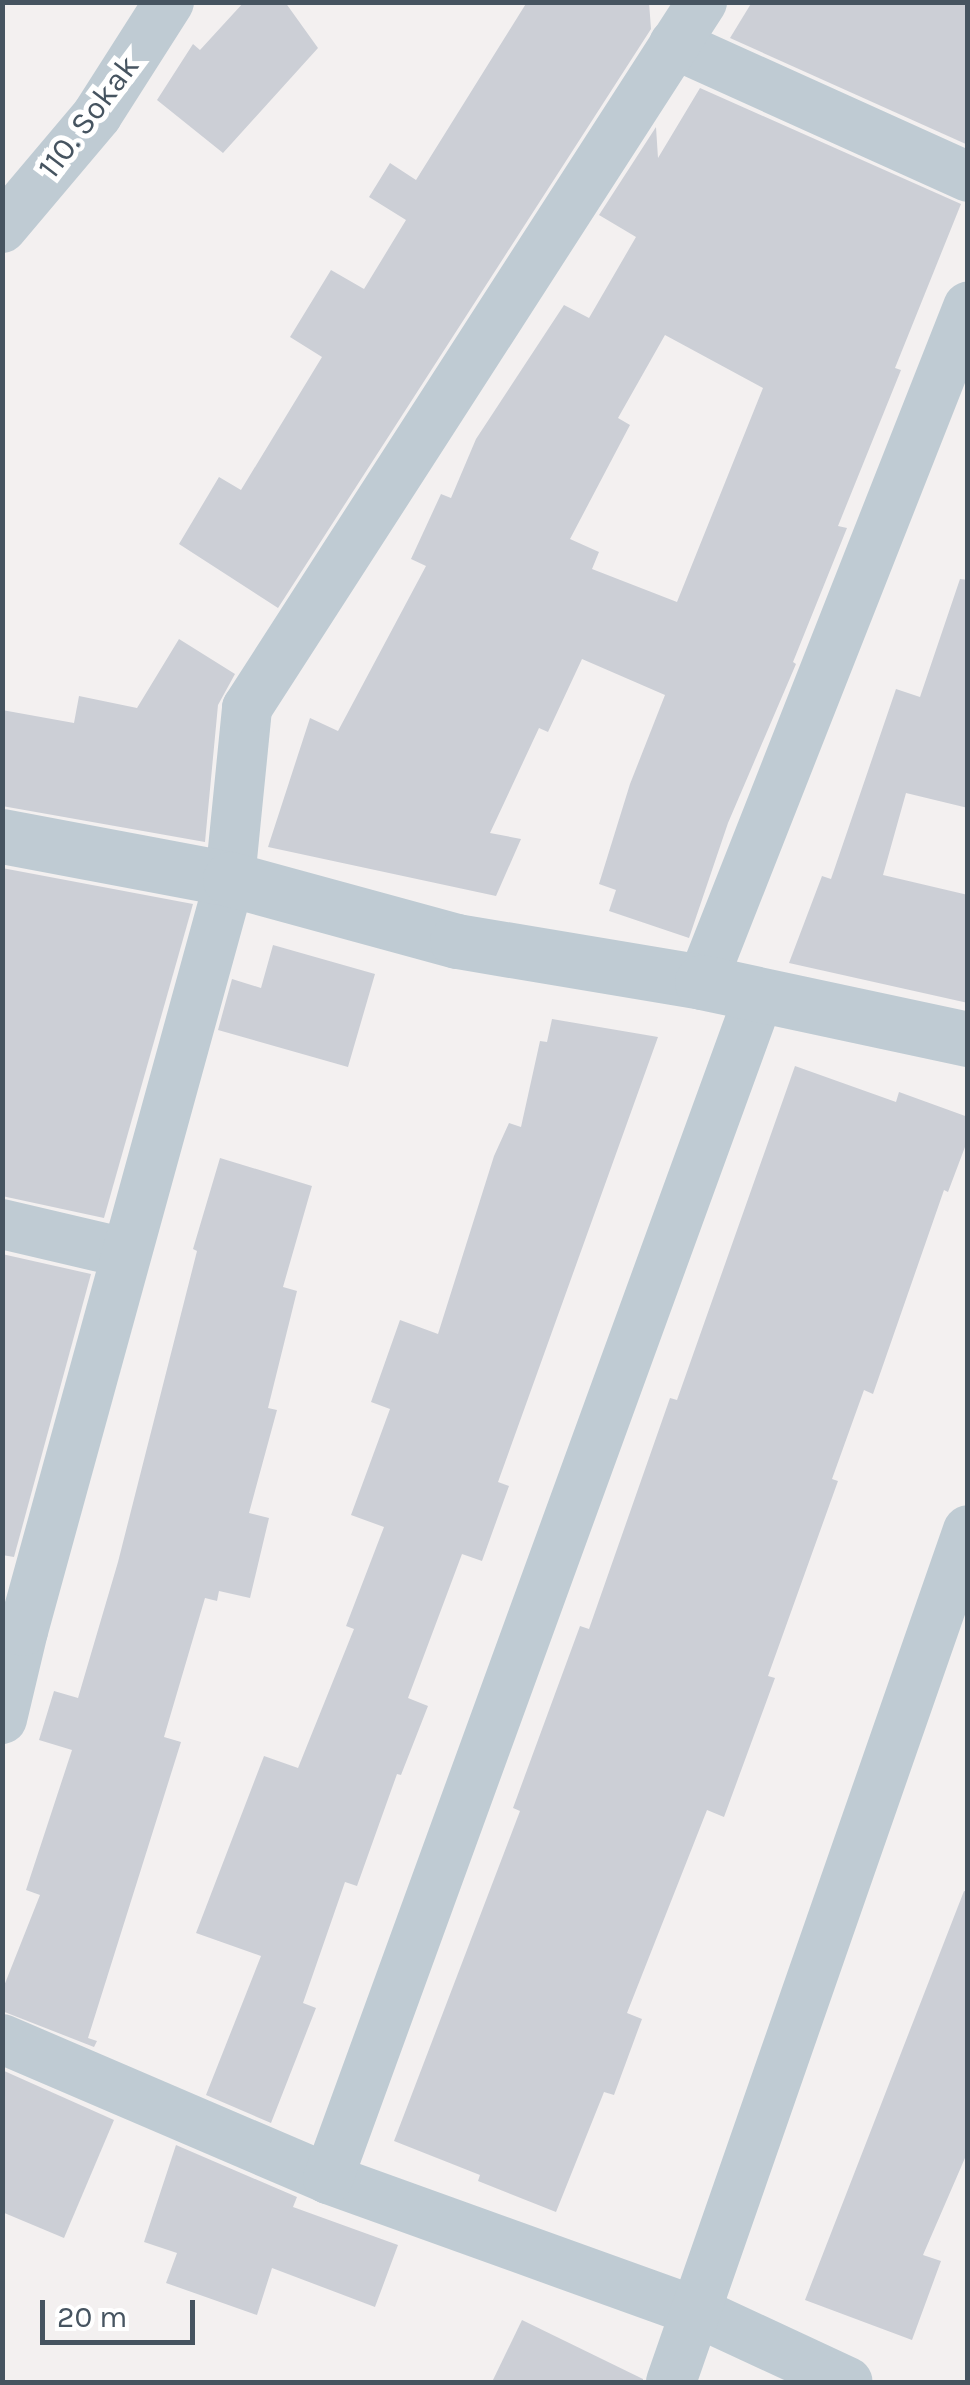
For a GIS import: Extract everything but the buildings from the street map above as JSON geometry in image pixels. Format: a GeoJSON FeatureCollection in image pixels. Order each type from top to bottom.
{"type":"FeatureCollection","features":[{"type":"Feature","properties":{"kind":"street","name":"110. Sokak"},"geometry":{"type":"LineString","coordinates":[[2,228],[97,114],[170,2]]}},
{"type":"Feature","properties":{"kind":"street"},"geometry":{"type":"LineString","coordinates":[[2,1719],[12,1628],[126,1252],[230,879],[246,708],[689,17],[968,178]]}},
{"type":"Feature","properties":{"kind":"street"},"geometry":{"type":"LineString","coordinates":[[702,982],[968,307]]}},
{"type":"Feature","properties":{"kind":"street"},"geometry":{"type":"LineString","coordinates":[[2,836],[230,879],[457,940],[702,982],[968,1039]]}},
{"type":"Feature","properties":{"kind":"street"},"geometry":{"type":"LineString","coordinates":[[328,2179],[759,996]]}},
{"type":"Feature","properties":{"kind":"street"},"geometry":{"type":"LineString","coordinates":[[2,1224],[126,1252]]}},
{"type":"Feature","properties":{"kind":"street"},"geometry":{"type":"LineString","coordinates":[[671,2382],[968,1530]]}},
{"type":"Feature","properties":{"kind":"street"},"geometry":{"type":"LineString","coordinates":[[2,2039],[328,2179],[696,2312],[848,2382]]}}]}
